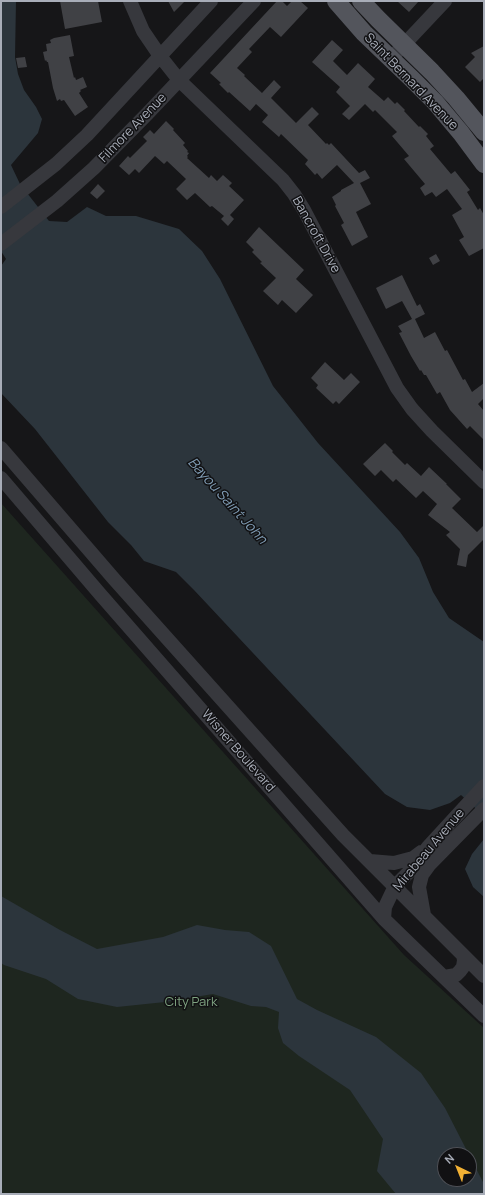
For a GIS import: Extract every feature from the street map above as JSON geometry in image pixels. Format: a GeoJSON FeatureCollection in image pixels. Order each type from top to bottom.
{"type":"FeatureCollection","features":[{"type":"Feature","properties":{"kind":"main road","name":"Saint Bernard Avenue"},"geometry":{"type":"LineString","coordinates":[[336,1],[364,33],[392,58],[435,102],[483,160]]}},
{"type":"Feature","properties":{"kind":"main road","name":"Saint Bernard Avenue"},"geometry":{"type":"LineString","coordinates":[[361,1],[456,98],[484,132]]}},
{"type":"Feature","properties":{"kind":"street","name":"Bancroft Drive"},"geometry":{"type":"LineString","coordinates":[[130,1],[143,31],[179,80],[283,180],[294,194],[304,210],[397,388],[412,409],[432,431],[484,482]]}},
{"type":"Feature","properties":{"kind":"street"},"geometry":{"type":"LineString","coordinates":[[1,207],[56,164],[87,135],[211,1]]}},
{"type":"Feature","properties":{"kind":"street","name":"Filmore Avenue"},"geometry":{"type":"LineString","coordinates":[[1,244],[74,187],[94,168],[254,1]]}},
{"type":"Feature","properties":{"kind":"street"},"geometry":{"type":"LineString","coordinates":[[392,58],[445,1]]}},
{"type":"Feature","properties":{"kind":"street","name":"Wisner Boulevard"},"geometry":{"type":"LineString","coordinates":[[1,448],[125,591],[343,835],[484,976]]}},
{"type":"Feature","properties":{"kind":"street","name":"Wisner Boulevard"},"geometry":{"type":"LineString","coordinates":[[1,478],[100,594],[384,919],[484,1016]]}},
{"type":"Feature","properties":{"kind":"street","name":"Mirabeau Avenue"},"geometry":{"type":"LineString","coordinates":[[384,919],[385,907],[395,886],[409,872],[428,847],[484,786]]}},
{"type":"Feature","properties":{"kind":"street","name":"Mirabeau Avenue"},"geometry":{"type":"LineString","coordinates":[[424,915],[419,886],[422,875],[430,864],[484,809]]}},
{"type":"Feature","properties":{"kind":"street"},"geometry":{"type":"LineString","coordinates":[[370,861],[382,863],[398,862],[413,858],[428,847]]}},
{"type":"Feature","properties":{"kind":"street"},"geometry":{"type":"LineString","coordinates":[[444,977],[456,975],[460,971],[463,967],[463,955]]}},
{"type":"Feature","properties":{"kind":"green space","name":"City Park"},"geometry":{"type":"Polygon","coordinates":[[[1,503],[404,955],[484,1028],[484,1194],[1,1194],[1,503]]]}},
{"type":"Feature","properties":{"kind":"water","name":"Bayou Saint John"},"geometry":{"type":"Polygon","coordinates":[[[1,1],[16,1],[15,57],[18,74],[24,90],[36,107],[42,119],[38,133],[11,165],[20,184],[49,221],[67,222],[87,207],[106,216],[136,216],[179,229],[202,251],[220,279],[273,386],[318,443],[400,532],[419,558],[433,592],[449,618],[484,642],[484,816],[461,795],[450,803],[430,810],[407,807],[385,794],[176,572],[144,561],[131,545],[108,522],[35,429],[1,393],[1,266],[6,259],[1,251],[1,1]]]}},
{"type":"Feature","properties":{"kind":"water"},"geometry":{"type":"Polygon","coordinates":[[[484,839],[484,897],[473,887],[465,869],[472,854],[484,839]]]}},
{"type":"Feature","properties":{"kind":"water"},"geometry":{"type":"Polygon","coordinates":[[[1,896],[60,930],[97,949],[163,937],[197,925],[225,930],[249,932],[271,946],[297,999],[317,1010],[376,1037],[421,1073],[445,1108],[465,1147],[437,1147],[437,1187],[477,1187],[477,1170],[484,1184],[484,1194],[396,1194],[377,1171],[383,1139],[350,1090],[299,1056],[283,1043],[278,1028],[279,1012],[266,1007],[251,1006],[213,994],[165,1002],[117,1007],[78,999],[46,979],[1,963],[1,896]]]}},
{"type":"Feature","properties":{"kind":"building"},"geometry":{"type":"Polygon","coordinates":[[[60,1],[98,1],[102,22],[65,29],[60,1]]]}},
{"type":"Feature","properties":{"kind":"building"},"geometry":{"type":"Polygon","coordinates":[[[168,1],[185,1],[174,12],[168,1]]]}},
{"type":"Feature","properties":{"kind":"building"},"geometry":{"type":"Polygon","coordinates":[[[277,1],[282,1],[287,6],[292,1],[300,1],[308,8],[281,37],[270,27],[249,49],[252,52],[237,68],[262,93],[274,80],[281,87],[271,98],[296,123],[312,107],[319,114],[308,125],[326,144],[327,143],[329,145],[331,143],[359,173],[365,170],[370,178],[360,183],[371,204],[356,212],[368,237],[352,246],[341,225],[344,223],[332,197],[354,183],[337,165],[322,179],[317,173],[315,175],[305,164],[308,160],[281,134],[279,137],[262,122],[268,115],[256,104],[250,111],[229,92],[228,93],[219,84],[221,83],[210,73],[277,1]]]}},
{"type":"Feature","properties":{"kind":"building"},"geometry":{"type":"Polygon","coordinates":[[[397,1],[419,1],[409,12],[397,1]]]}},
{"type":"Feature","properties":{"kind":"building"},"geometry":{"type":"Polygon","coordinates":[[[70,35],[74,56],[69,57],[74,78],[75,77],[76,80],[83,77],[87,87],[80,90],[81,91],[79,93],[88,107],[75,116],[64,100],[61,101],[60,99],[57,101],[48,62],[46,60],[45,61],[43,52],[47,51],[46,44],[51,43],[50,40],[70,35]]]}},
{"type":"Feature","properties":{"kind":"building"},"geometry":{"type":"Polygon","coordinates":[[[332,40],[343,50],[333,61],[347,75],[358,63],[375,79],[368,87],[384,101],[388,97],[395,104],[397,102],[405,110],[404,111],[419,127],[420,126],[428,134],[426,136],[434,146],[430,149],[451,174],[455,171],[470,190],[467,192],[478,210],[480,208],[484,215],[484,248],[469,256],[459,240],[464,237],[452,215],[462,209],[447,189],[436,197],[432,192],[425,196],[420,188],[425,184],[404,159],[409,156],[392,136],[397,132],[375,110],[373,112],[365,104],[349,120],[342,114],[350,106],[336,92],[340,87],[312,62],[332,40]]]}},
{"type":"Feature","properties":{"kind":"building"},"geometry":{"type":"Polygon","coordinates":[[[484,46],[484,78],[480,82],[465,67],[475,57],[471,53],[484,46]]]}},
{"type":"Feature","properties":{"kind":"building"},"geometry":{"type":"Polygon","coordinates":[[[25,57],[27,67],[18,68],[16,58],[25,57]]]}},
{"type":"Feature","properties":{"kind":"building"},"geometry":{"type":"Polygon","coordinates":[[[166,121],[185,143],[183,145],[189,153],[187,158],[209,178],[211,175],[217,181],[223,175],[232,183],[229,186],[244,200],[230,215],[234,219],[228,226],[221,219],[224,216],[212,206],[210,207],[195,193],[187,200],[176,189],[186,179],[167,161],[164,164],[155,156],[139,173],[135,169],[129,175],[119,166],[128,156],[130,158],[147,141],[143,137],[150,130],[154,134],[166,121]]]}},
{"type":"Feature","properties":{"kind":"building"},"geometry":{"type":"Polygon","coordinates":[[[98,184],[105,191],[97,199],[90,193],[98,184]]]}},
{"type":"Feature","properties":{"kind":"building"},"geometry":{"type":"Polygon","coordinates":[[[259,227],[304,270],[296,279],[313,295],[296,313],[282,300],[278,305],[263,291],[276,278],[260,263],[262,262],[252,252],[254,250],[246,242],[259,227]]]}},
{"type":"Feature","properties":{"kind":"building"},"geometry":{"type":"Polygon","coordinates":[[[436,254],[440,261],[433,265],[429,258],[436,254]]]}},
{"type":"Feature","properties":{"kind":"building"},"geometry":{"type":"Polygon","coordinates":[[[402,275],[417,306],[420,304],[425,314],[415,319],[424,338],[435,332],[445,351],[447,350],[463,380],[465,379],[472,392],[484,383],[484,398],[478,404],[484,411],[484,440],[470,426],[467,429],[450,410],[440,392],[437,394],[426,375],[424,375],[421,370],[420,371],[411,356],[399,333],[402,332],[398,326],[412,319],[402,301],[386,309],[376,288],[402,275]]]}},
{"type":"Feature","properties":{"kind":"building"},"geometry":{"type":"Polygon","coordinates":[[[325,362],[344,380],[351,373],[360,382],[339,404],[336,401],[333,404],[316,388],[318,385],[311,378],[325,362]]]}},
{"type":"Feature","properties":{"kind":"building"},"geometry":{"type":"Polygon","coordinates":[[[385,443],[405,465],[407,463],[421,476],[429,467],[447,484],[461,499],[452,508],[477,532],[484,525],[484,539],[468,555],[466,567],[457,565],[460,549],[446,535],[450,532],[428,515],[437,504],[423,491],[416,498],[396,479],[393,482],[381,470],[375,476],[363,464],[385,443]]]}}]}
